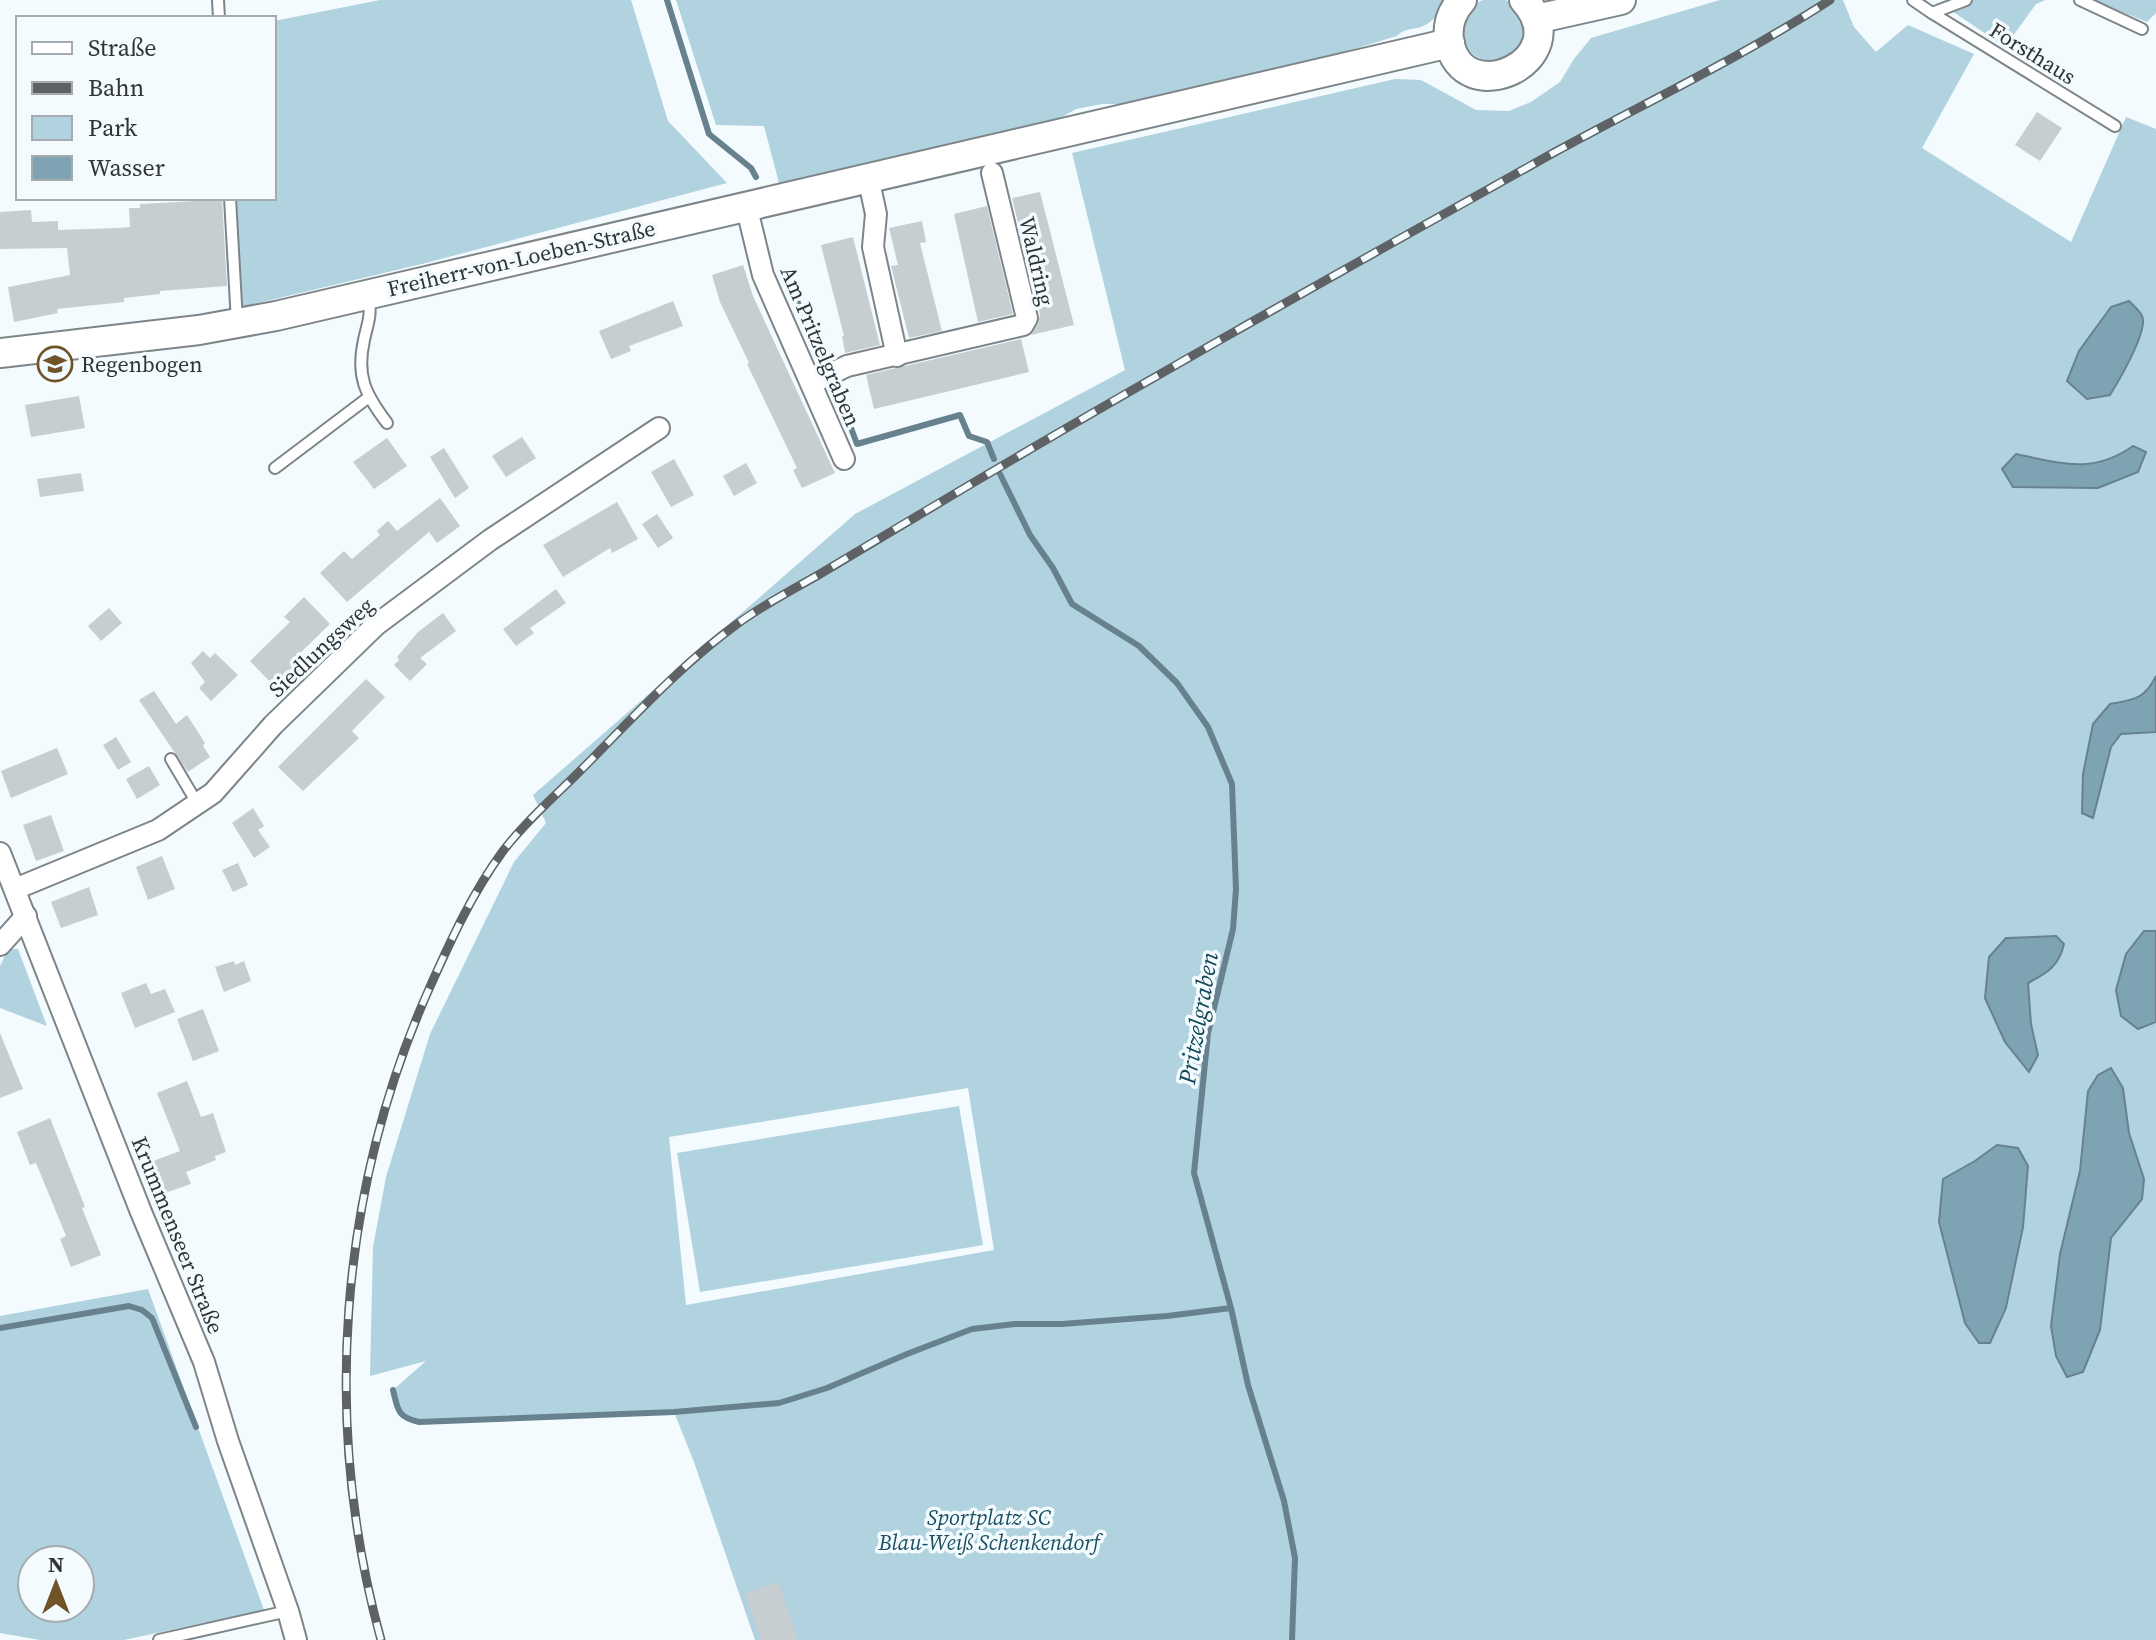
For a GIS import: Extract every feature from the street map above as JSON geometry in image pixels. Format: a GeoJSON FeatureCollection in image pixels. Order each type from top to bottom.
{"type":"FeatureCollection","features":[{"type":"Feature","properties":{"kind":"main road"},"geometry":{"type":"LineString","coordinates":[[1462,0],[1451,15],[1448,29],[1450,43],[1455,56],[1465,67],[1477,74],[1491,76],[1505,75],[1518,69],[1535,47],[1538,33],[1530,9],[1621,0]]}},
{"type":"Feature","properties":{"kind":"main road","name":"Freiherr-von-Loeben-Straße"},"geometry":{"type":"LineString","coordinates":[[0,353],[237,324],[1450,43]]}},
{"type":"Feature","properties":{"kind":"street","name":"Waldring"},"geometry":{"type":"LineString","coordinates":[[812,383],[847,366],[1023,325],[1027,318],[992,173]]}},
{"type":"Feature","properties":{"kind":"street"},"geometry":{"type":"LineString","coordinates":[[868,177],[876,214],[873,247],[897,356]]}},
{"type":"Feature","properties":{"kind":"street","name":"Am Pritzelgraben"},"geometry":{"type":"LineString","coordinates":[[746,205],[763,275],[844,459]]}},
{"type":"Feature","properties":{"kind":"street","name":"Siedlungsweg"},"geometry":{"type":"LineString","coordinates":[[15,889],[158,830],[213,793],[273,725],[376,625],[490,540],[659,428]]}},
{"type":"Feature","properties":{"kind":"street","name":"Krummenseer Straße"},"geometry":{"type":"LineString","coordinates":[[0,853],[141,1212],[204,1362],[296,1640]]}},
{"type":"Feature","properties":{"kind":"street"},"geometry":{"type":"LineString","coordinates":[[0,945],[26,916]]}},
{"type":"Feature","properties":{"kind":"lane","name":"Forsthaus"},"geometry":{"type":"LineString","coordinates":[[1913,0],[2115,126]]}},
{"type":"Feature","properties":{"kind":"lane"},"geometry":{"type":"LineString","coordinates":[[1932,13],[1966,0]]}},
{"type":"Feature","properties":{"kind":"lane"},"geometry":{"type":"LineString","coordinates":[[2080,0],[2142,29]]}},
{"type":"Feature","properties":{"kind":"lane"},"geometry":{"type":"LineString","coordinates":[[230,200],[237,324]]}},
{"type":"Feature","properties":{"kind":"lane"},"geometry":{"type":"LineString","coordinates":[[368,294],[372,315],[361,364],[363,387],[387,423]]}},
{"type":"Feature","properties":{"kind":"lane"},"geometry":{"type":"LineString","coordinates":[[275,468],[369,397]]}},
{"type":"Feature","properties":{"kind":"lane"},"geometry":{"type":"LineString","coordinates":[[171,759],[197,803]]}},
{"type":"Feature","properties":{"kind":"lane"},"geometry":{"type":"LineString","coordinates":[[159,1640],[288,1611]]}},
{"type":"Feature","properties":{"kind":"green space"},"geometry":{"type":"Polygon","coordinates":[[[1488,-1],[1500,-1],[1512,4],[1525,24],[1525,36],[1520,48],[1512,56],[1494,62],[1476,56],[1468,48],[1462,30],[1468,12],[1488,-1]]]}},
{"type":"Feature","properties":{"kind":"green space"},"geometry":{"type":"Polygon","coordinates":[[[380,0],[631,0],[668,121],[727,183],[426,263],[241,307],[234,200],[276,200],[276,21],[380,0]]]}},
{"type":"Feature","properties":{"kind":"green space"},"geometry":{"type":"Polygon","coordinates":[[[676,0],[1449,0],[1426,25],[1281,71],[1137,104],[1102,104],[1076,109],[1052,123],[780,187],[764,126],[716,125],[676,0]]]}},
{"type":"Feature","properties":{"kind":"green space","name":"Sportplatz SC Blau-Weiß Schenkendorf"},"geometry":{"type":"Polygon","coordinates":[[[1720,0],[1843,0],[1854,27],[1876,52],[1908,25],[1974,54],[1922,148],[2071,242],[2126,117],[2156,129],[2156,676],[2143,694],[2110,704],[2083,774],[2082,813],[2093,818],[2111,747],[2121,734],[2156,732],[2156,931],[2144,931],[2154,1024],[2156,1022],[2156,1640],[755,1640],[674,1412],[419,1422],[402,1415],[393,1390],[426,1361],[370,1376],[373,1247],[386,1177],[430,1034],[514,862],[546,823],[533,795],[855,514],[1125,370],[1072,153],[1395,79],[1421,80],[1476,110],[1509,111],[1531,102],[1560,82],[1591,38],[1720,0]],[[2132,446],[2115,457],[2082,465],[2062,464],[2051,488],[2098,488],[2132,446]],[[2006,938],[2005,1042],[2030,1071],[2038,1055],[2031,1024],[2028,983],[2006,938]],[[968,1088],[669,1137],[686,1305],[994,1250],[968,1088]],[[2123,1088],[2088,1091],[2080,1171],[2060,1254],[2051,1326],[2111,1238],[2142,1199],[2144,1179],[2129,1133],[2123,1088]],[[1997,1145],[1943,1179],[1939,1222],[1951,1264],[1990,1342],[2007,1308],[2023,1227],[2028,1166],[1997,1145]]]}},
{"type":"Feature","properties":{"kind":"green space"},"geometry":{"type":"Polygon","coordinates":[[[1964,0],[2045,0],[2036,4],[2005,47],[1952,11],[1964,0]]]}},
{"type":"Feature","properties":{"kind":"green space"},"geometry":{"type":"Polygon","coordinates":[[[2093,0],[2156,0],[2156,13],[2147,22],[2093,0]]]}},
{"type":"Feature","properties":{"kind":"green space"},"geometry":{"type":"Polygon","coordinates":[[[8,949],[18,949],[47,1026],[0,1008],[0,966],[8,949]]]}},
{"type":"Feature","properties":{"kind":"green space"},"geometry":{"type":"Polygon","coordinates":[[[959,1106],[983,1245],[700,1292],[677,1153],[959,1106]]]}},
{"type":"Feature","properties":{"kind":"green space"},"geometry":{"type":"Polygon","coordinates":[[[148,1289],[264,1610],[124,1640],[40,1640],[0,1633],[0,1316],[148,1289]]]}},
{"type":"Feature","properties":{"kind":"water"},"geometry":{"type":"Polygon","coordinates":[[[2129,301],[2142,316],[2137,344],[2110,395],[2087,399],[2067,381],[2079,351],[2111,307],[2129,301]]]}},
{"type":"Feature","properties":{"kind":"water"},"geometry":{"type":"Polygon","coordinates":[[[2133,446],[2146,452],[2138,472],[2098,488],[2013,487],[2002,469],[2016,454],[2062,463],[2090,464],[2104,461],[2133,446]]]}},
{"type":"Feature","properties":{"kind":"water"},"geometry":{"type":"Polygon","coordinates":[[[2156,676],[2156,732],[2121,734],[2111,747],[2093,818],[2082,813],[2083,774],[2093,724],[2110,704],[2143,694],[2156,676]]]}},
{"type":"Feature","properties":{"kind":"water"},"geometry":{"type":"Polygon","coordinates":[[[2144,931],[2156,931],[2156,1022],[2138,1029],[2121,1016],[2116,990],[2126,954],[2144,931]]]}},
{"type":"Feature","properties":{"kind":"water"},"geometry":{"type":"Polygon","coordinates":[[[2056,936],[2064,944],[2059,958],[2046,972],[2028,983],[2031,1024],[2038,1055],[2029,1072],[2005,1042],[1985,998],[1989,957],[2006,938],[2056,936]]]}},
{"type":"Feature","properties":{"kind":"water"},"geometry":{"type":"Polygon","coordinates":[[[2111,1068],[2123,1088],[2129,1133],[2144,1179],[2142,1199],[2111,1238],[2100,1330],[2083,1372],[2067,1377],[2056,1356],[2051,1326],[2060,1254],[2080,1171],[2088,1091],[2098,1075],[2111,1068]]]}},
{"type":"Feature","properties":{"kind":"water"},"geometry":{"type":"Polygon","coordinates":[[[1997,1145],[2018,1148],[2028,1166],[2023,1227],[2006,1308],[1990,1343],[1979,1343],[1965,1323],[1939,1222],[1943,1179],[1997,1145]]]}},
{"type":"Feature","properties":{"kind":"building"},"geometry":{"type":"Polygon","coordinates":[[[2037,112],[2062,128],[2040,161],[2015,145],[2037,112]]]}},
{"type":"Feature","properties":{"kind":"building"},"geometry":{"type":"Polygon","coordinates":[[[1040,192],[1074,325],[1031,335],[1040,315],[1012,198],[1040,192]]]}},
{"type":"Feature","properties":{"kind":"building"},"geometry":{"type":"Polygon","coordinates":[[[222,200],[227,286],[160,291],[160,294],[124,298],[124,302],[57,309],[58,313],[14,322],[8,287],[70,275],[67,248],[0,249],[0,212],[31,210],[32,222],[58,221],[58,230],[118,228],[130,227],[129,208],[140,208],[140,204],[222,200]]]}},
{"type":"Feature","properties":{"kind":"building"},"geometry":{"type":"Polygon","coordinates":[[[987,206],[1013,314],[978,322],[954,214],[987,206]]]}},
{"type":"Feature","properties":{"kind":"building"},"geometry":{"type":"Polygon","coordinates":[[[922,221],[926,242],[920,243],[942,331],[909,338],[891,266],[898,265],[889,228],[922,221]]]}},
{"type":"Feature","properties":{"kind":"building"},"geometry":{"type":"Polygon","coordinates":[[[853,237],[880,345],[845,353],[844,336],[821,245],[853,237]]]}},
{"type":"Feature","properties":{"kind":"building"},"geometry":{"type":"Polygon","coordinates":[[[743,265],[753,296],[835,473],[802,488],[793,470],[797,468],[747,364],[720,302],[712,275],[743,265]]]}},
{"type":"Feature","properties":{"kind":"building"},"geometry":{"type":"Polygon","coordinates":[[[673,301],[683,326],[629,346],[631,351],[611,359],[599,331],[673,301]]]}},
{"type":"Feature","properties":{"kind":"building"},"geometry":{"type":"Polygon","coordinates":[[[1021,339],[1029,372],[874,409],[866,375],[1021,339]]]}},
{"type":"Feature","properties":{"kind":"building"},"geometry":{"type":"Polygon","coordinates":[[[79,396],[85,428],[31,437],[25,405],[79,396]]]}},
{"type":"Feature","properties":{"kind":"building"},"geometry":{"type":"Polygon","coordinates":[[[522,437],[536,458],[506,477],[492,456],[522,437]]]}},
{"type":"Feature","properties":{"kind":"building"},"geometry":{"type":"Polygon","coordinates":[[[387,438],[407,466],[374,489],[353,462],[387,438]]]}},
{"type":"Feature","properties":{"kind":"building"},"geometry":{"type":"Polygon","coordinates":[[[444,448],[469,488],[455,498],[430,457],[444,448]]]}},
{"type":"Feature","properties":{"kind":"building"},"geometry":{"type":"Polygon","coordinates":[[[674,459],[694,495],[671,507],[651,472],[674,459]]]}},
{"type":"Feature","properties":{"kind":"building"},"geometry":{"type":"Polygon","coordinates":[[[746,463],[757,483],[734,496],[723,476],[746,463]]]}},
{"type":"Feature","properties":{"kind":"building"},"geometry":{"type":"Polygon","coordinates":[[[81,473],[84,491],[40,497],[37,479],[81,473]]]}},
{"type":"Feature","properties":{"kind":"building"},"geometry":{"type":"Polygon","coordinates":[[[440,498],[460,526],[437,543],[429,532],[347,602],[320,573],[344,551],[352,559],[380,535],[377,531],[388,521],[397,531],[440,498]]]}},
{"type":"Feature","properties":{"kind":"building"},"geometry":{"type":"Polygon","coordinates":[[[617,502],[638,539],[612,553],[610,548],[563,577],[543,545],[617,502]]]}},
{"type":"Feature","properties":{"kind":"building"},"geometry":{"type":"Polygon","coordinates":[[[657,514],[673,538],[658,548],[642,524],[657,514]]]}},
{"type":"Feature","properties":{"kind":"building"},"geometry":{"type":"Polygon","coordinates":[[[556,589],[566,603],[530,628],[534,633],[516,646],[503,629],[556,589]]]}},
{"type":"Feature","properties":{"kind":"building"},"geometry":{"type":"Polygon","coordinates":[[[304,597],[330,624],[293,660],[297,664],[274,686],[250,661],[290,622],[284,617],[304,597]]]}},
{"type":"Feature","properties":{"kind":"building"},"geometry":{"type":"Polygon","coordinates":[[[109,608],[122,623],[101,641],[88,626],[109,608]]]}},
{"type":"Feature","properties":{"kind":"building"},"geometry":{"type":"Polygon","coordinates":[[[443,613],[456,631],[420,658],[427,664],[410,681],[394,665],[399,660],[397,657],[418,632],[443,613]]]}},
{"type":"Feature","properties":{"kind":"building"},"geometry":{"type":"Polygon","coordinates":[[[203,651],[210,658],[215,653],[238,675],[211,701],[199,688],[205,682],[191,663],[203,651]]]}},
{"type":"Feature","properties":{"kind":"building"},"geometry":{"type":"Polygon","coordinates":[[[366,679],[385,697],[352,731],[359,738],[303,791],[278,767],[366,679]]]}},
{"type":"Feature","properties":{"kind":"building"},"geometry":{"type":"Polygon","coordinates":[[[154,691],[176,724],[187,715],[205,743],[203,746],[210,757],[188,772],[139,700],[154,691]]]}},
{"type":"Feature","properties":{"kind":"building"},"geometry":{"type":"Polygon","coordinates":[[[116,737],[131,762],[118,770],[103,745],[116,737]]]}},
{"type":"Feature","properties":{"kind":"building"},"geometry":{"type":"Polygon","coordinates":[[[57,748],[68,774],[11,798],[1,771],[57,748]]]}},
{"type":"Feature","properties":{"kind":"building"},"geometry":{"type":"Polygon","coordinates":[[[149,766],[160,785],[137,799],[126,779],[149,766]]]}},
{"type":"Feature","properties":{"kind":"building"},"geometry":{"type":"Polygon","coordinates":[[[253,808],[264,826],[258,830],[270,847],[254,858],[232,823],[253,808]]]}},
{"type":"Feature","properties":{"kind":"building"},"geometry":{"type":"Polygon","coordinates":[[[51,815],[64,851],[36,861],[23,825],[51,815]]]}},
{"type":"Feature","properties":{"kind":"building"},"geometry":{"type":"Polygon","coordinates":[[[162,856],[175,889],[148,900],[136,867],[162,856]]]}},
{"type":"Feature","properties":{"kind":"building"},"geometry":{"type":"Polygon","coordinates":[[[238,863],[248,885],[233,892],[222,870],[238,863]]]}},
{"type":"Feature","properties":{"kind":"building"},"geometry":{"type":"Polygon","coordinates":[[[89,887],[98,915],[61,928],[51,902],[89,887]]]}},
{"type":"Feature","properties":{"kind":"building"},"geometry":{"type":"Polygon","coordinates":[[[234,961],[235,965],[244,961],[251,981],[224,992],[215,967],[234,961]]]}},
{"type":"Feature","properties":{"kind":"building"},"geometry":{"type":"Polygon","coordinates":[[[146,983],[151,994],[165,989],[175,1012],[135,1028],[121,993],[146,983]]]}},
{"type":"Feature","properties":{"kind":"building"},"geometry":{"type":"Polygon","coordinates":[[[203,1009],[219,1051],[193,1061],[177,1019],[203,1009]]]}},
{"type":"Feature","properties":{"kind":"building"},"geometry":{"type":"Polygon","coordinates":[[[0,1033],[23,1089],[0,1098],[0,1033]]]}},
{"type":"Feature","properties":{"kind":"building"},"geometry":{"type":"Polygon","coordinates":[[[187,1081],[201,1117],[213,1113],[226,1152],[215,1156],[216,1160],[186,1172],[191,1184],[165,1193],[153,1161],[180,1151],[157,1093],[187,1081]]]}},
{"type":"Feature","properties":{"kind":"building"},"geometry":{"type":"Polygon","coordinates":[[[50,1118],[101,1255],[71,1267],[60,1239],[66,1236],[36,1163],[30,1165],[17,1132],[50,1118]]]}},
{"type":"Feature","properties":{"kind":"building"},"geometry":{"type":"Polygon","coordinates":[[[778,1582],[798,1640],[761,1640],[745,1593],[778,1582]]]}},
{"type":"Feature","properties":{"kind":"waterway","name":"Pritzelgraben"},"geometry":{"type":"LineString","coordinates":[[667,0],[709,134],[751,168],[756,177]]}},
{"type":"Feature","properties":{"kind":"waterway","name":"Pritzelgraben"},"geometry":{"type":"LineString","coordinates":[[787,278],[820,353]]}},
{"type":"Feature","properties":{"kind":"waterway","name":"Pritzelgraben"},"geometry":{"type":"LineString","coordinates":[[839,396],[857,444],[960,415],[969,436],[987,442],[994,459]]}},
{"type":"Feature","properties":{"kind":"waterway","name":"Pritzelgraben"},"geometry":{"type":"LineString","coordinates":[[1000,474],[1030,535],[1053,568],[1072,604],[1139,646],[1177,683],[1208,727],[1232,784],[1236,889],[1233,929],[1208,1033],[1194,1173],[1231,1308],[1248,1385],[1284,1501],[1295,1558],[1292,1640]]}},
{"type":"Feature","properties":{"kind":"waterway"},"geometry":{"type":"LineString","coordinates":[[0,1328],[129,1306],[142,1310],[152,1318],[196,1427]]}},
{"type":"Feature","properties":{"kind":"waterway"},"geometry":{"type":"LineString","coordinates":[[393,1390],[400,1412],[406,1418],[419,1422],[674,1412],[779,1403],[827,1388],[972,1329],[1167,1316],[1231,1308]]}},
{"type":"Feature","properties":{"kind":"railway"},"geometry":{"type":"LineString","coordinates":[[381,1640],[362,1559],[351,1476],[346,1394],[349,1311],[358,1228],[375,1147],[398,1067],[429,989],[481,884],[520,830],[674,676],[757,610],[1186,359],[1555,152],[1729,60],[1830,0]]}},
{"type":"Feature","properties":{"kind":"place","name":"Regenbogen"},"geometry":{"type":"Point","coordinates":[55,364]}}]}
